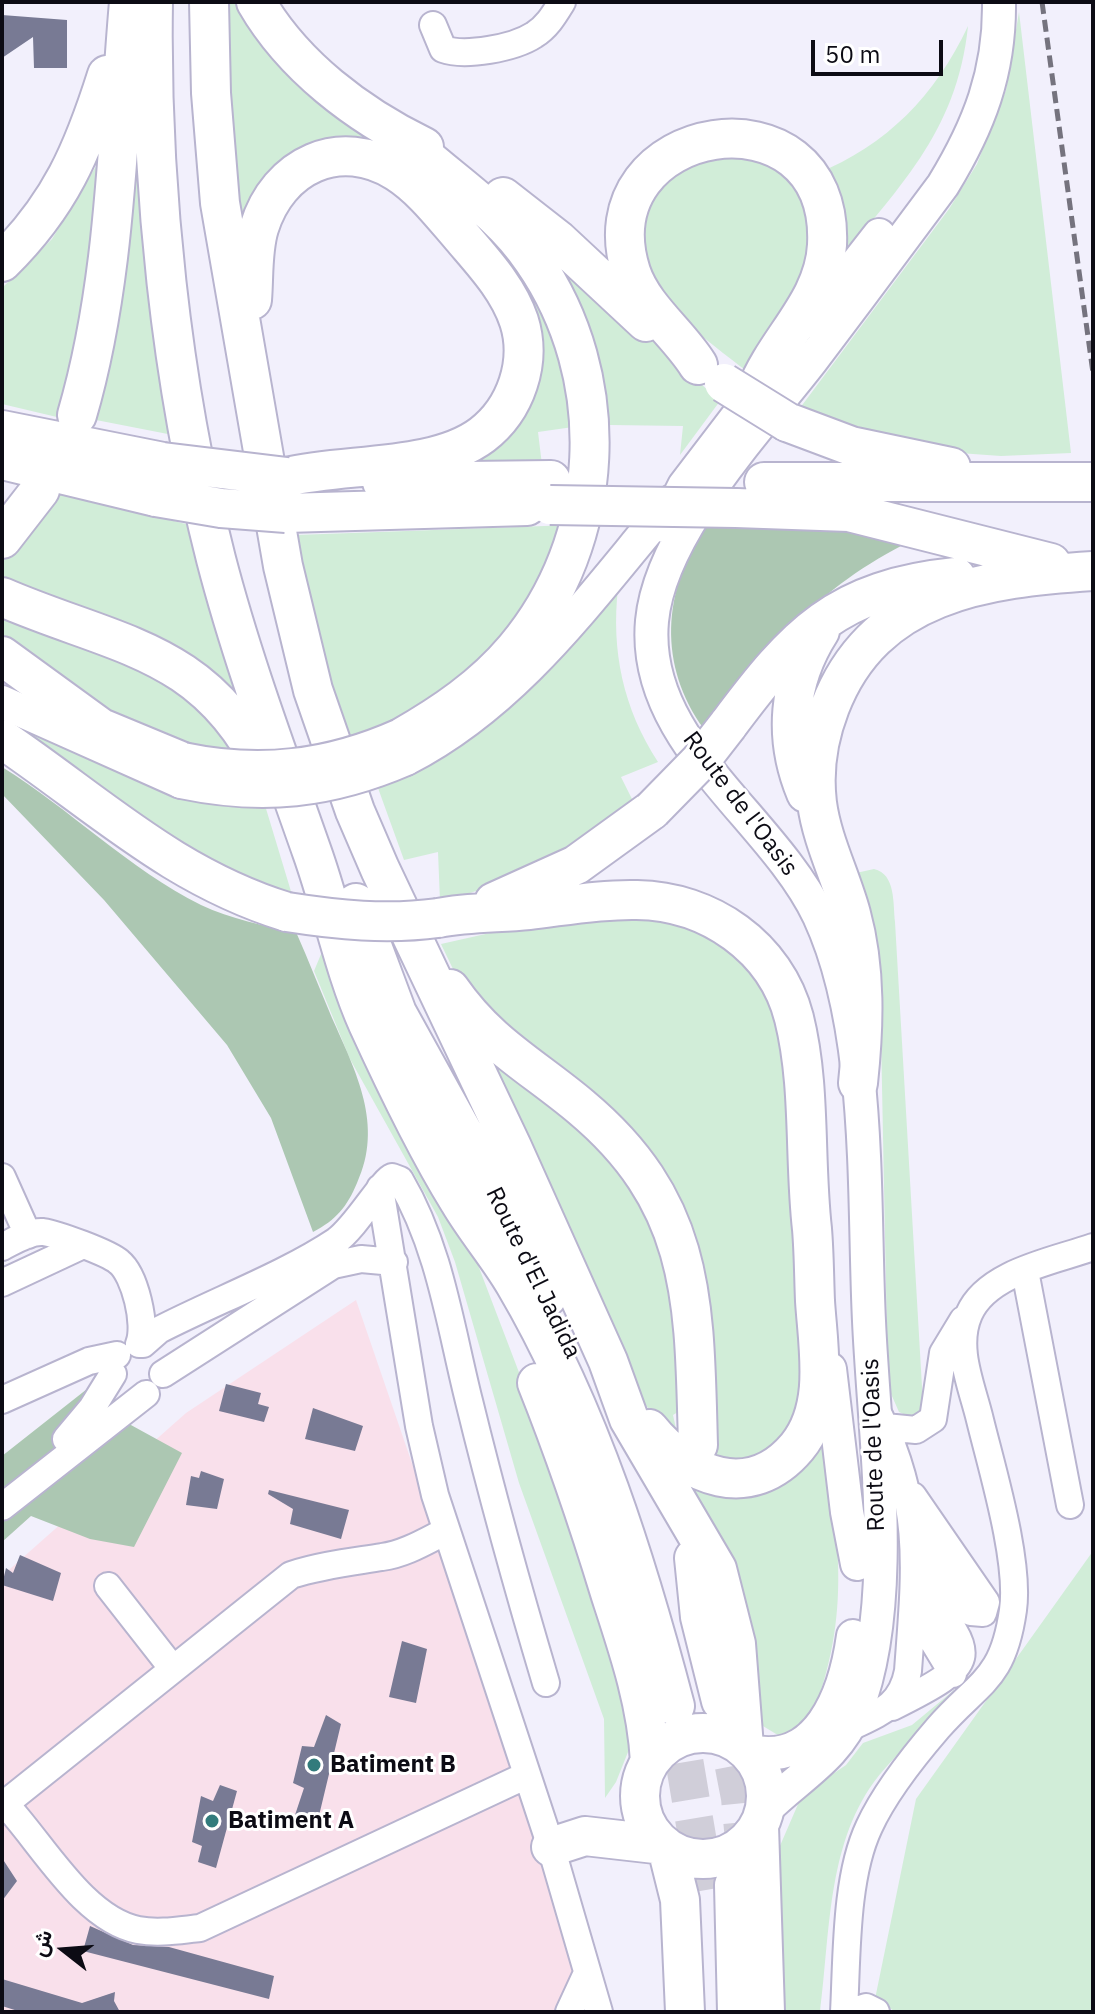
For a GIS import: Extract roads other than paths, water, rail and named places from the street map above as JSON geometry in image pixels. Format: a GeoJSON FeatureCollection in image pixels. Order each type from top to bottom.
{"type":"FeatureCollection","features":[{"type":"Feature","properties":{"kind":"highway"},"geometry":{"type":"LineString","coordinates":[[2,262],[48,211],[79,157],[126,2]]}},
{"type":"Feature","properties":{"kind":"highway"},"geometry":{"type":"LineString","coordinates":[[77,415],[89,375],[101,304],[126,2]]}},
{"type":"Feature","properties":{"kind":"highway"},"geometry":{"type":"LineString","coordinates":[[153,2],[156,163],[187,416],[215,555],[246,666],[329,864]]}},
{"type":"Feature","properties":{"kind":"highway"},"geometry":{"type":"LineString","coordinates":[[195,2],[202,176],[254,534],[299,746],[329,864]]}},
{"type":"Feature","properties":{"kind":"highway"},"geometry":{"type":"LineString","coordinates":[[209,2],[211,93],[220,203],[296,628],[333,751],[380,869],[512,1147],[608,1361],[629,1419],[707,1547],[726,1595],[736,1644],[746,1748]]}},
{"type":"Feature","properties":{"kind":"highway"},"geometry":{"type":"LineString","coordinates":[[2,656],[101,728],[182,772],[293,769],[403,748],[475,689],[531,629],[559,582],[570,556],[584,506],[591,455],[584,377],[569,328],[547,283],[519,241],[494,213],[402,136],[315,74],[283,42],[256,2]]}},
{"type":"Feature","properties":{"kind":"highway"},"geometry":{"type":"LineString","coordinates":[[402,136],[449,160],[527,216],[726,380],[787,422],[851,446],[943,464],[998,484]]}},
{"type":"Feature","properties":{"kind":"highway"},"geometry":{"type":"LineString","coordinates":[[714,137],[755,140],[791,158],[809,178],[821,201],[827,237],[825,264],[813,298],[772,357],[726,380],[636,284],[628,258],[629,216],[646,179],[676,151],[714,137]]}},
{"type":"Feature","properties":{"kind":"highway"},"geometry":{"type":"LineString","coordinates":[[248,352],[254,249],[267,206],[289,177],[302,166],[340,155],[377,161],[420,190],[496,278],[520,323],[523,365],[518,385],[503,413],[481,436],[463,446],[420,458],[337,467],[287,495]]}},
{"type":"Feature","properties":{"kind":"highway"},"geometry":{"type":"LineString","coordinates":[[2,430],[160,480],[221,508],[287,495],[737,495],[1084,482]]}},
{"type":"Feature","properties":{"kind":"highway"},"geometry":{"type":"LineString","coordinates":[[2,460],[160,480]]}},
{"type":"Feature","properties":{"kind":"highway"},"geometry":{"type":"LineString","coordinates":[[2,539],[40,490]]}},
{"type":"Feature","properties":{"kind":"highway"},"geometry":{"type":"LineString","coordinates":[[737,495],[849,512],[1013,555],[1093,570]]}},
{"type":"Feature","properties":{"kind":"highway"},"geometry":{"type":"LineString","coordinates":[[450,916],[520,892],[576,865],[652,810],[692,770],[782,655],[834,612],[904,584],[969,576],[1093,570]]}},
{"type":"Feature","properties":{"kind":"highway"},"geometry":{"type":"LineString","coordinates":[[821,824],[816,783],[819,740],[833,699],[852,665],[877,636],[917,608],[960,590],[1016,576]]}},
{"type":"Feature","properties":{"kind":"highway"},"geometry":{"type":"LineString","coordinates":[[2,597],[139,647],[167,661],[201,686],[248,738],[292,828],[329,864]]}},
{"type":"Feature","properties":{"kind":"highway"},"geometry":{"type":"LineString","coordinates":[[834,612],[803,661],[791,710],[797,767],[821,824],[851,915],[860,962],[863,1023],[858,1083]]}},
{"type":"Feature","properties":{"kind":"highway"},"geometry":{"type":"LineString","coordinates":[[2,739],[169,860],[225,891],[287,912],[357,921],[405,922],[617,901],[655,901],[710,917],[757,950],[788,998],[799,1041],[819,1354],[812,1422],[796,1449],[768,1469],[753,1475],[720,1478],[687,1466],[669,1454],[649,1429],[608,1361]]}},
{"type":"Feature","properties":{"kind":"highway","name":"Route d'El Jadida"},"geometry":{"type":"LineString","coordinates":[[329,864],[366,1020],[458,1201],[515,1283],[591,1446],[628,1543],[700,1703]]}},
{"type":"Feature","properties":{"kind":"highway","name":"Route d'El Jadida"},"geometry":{"type":"LineString","coordinates":[[329,864],[397,1013],[503,1205],[572,1350],[644,1529],[700,1703]]}},
{"type":"Feature","properties":{"kind":"highway"},"geometry":{"type":"LineString","coordinates":[[380,869],[445,981],[478,1025],[518,1062],[599,1123],[633,1160],[661,1201],[682,1255],[694,1311],[698,1445]]}},
{"type":"Feature","properties":{"kind":"highway"},"geometry":{"type":"LineString","coordinates":[[458,1201],[538,1384],[578,1491],[637,1680],[648,1725],[647,1768],[641,1808],[649,1829],[665,1846],[691,1858],[718,1858],[742,1847],[762,1818]]}},
{"type":"Feature","properties":{"kind":"highway"},"geometry":{"type":"LineString","coordinates":[[694,1558],[700,1617],[700,1703]]}},
{"type":"Feature","properties":{"kind":"highway"},"geometry":{"type":"LineString","coordinates":[[568,1842],[623,1802],[669,1743],[693,1733],[720,1735],[746,1748],[762,1771],[765,2012]]}},
{"type":"Feature","properties":{"kind":"highway"},"geometry":{"type":"LineString","coordinates":[[568,1842],[665,1846]]}},
{"type":"Feature","properties":{"kind":"highway"},"geometry":{"type":"LineString","coordinates":[[665,1846],[680,1900],[685,2012]]}},
{"type":"Feature","properties":{"kind":"highway"},"geometry":{"type":"LineString","coordinates":[[709,2012],[730,1887]]}},
{"type":"Feature","properties":{"kind":"highway"},"geometry":{"type":"LineString","coordinates":[[730,1887],[737,2012]]}},
{"type":"Feature","properties":{"kind":"highway"},"geometry":{"type":"LineString","coordinates":[[730,1887],[754,1955],[753,2012]]}},
{"type":"Feature","properties":{"kind":"main road","name":"Route de l'Oasis"},"geometry":{"type":"LineString","coordinates":[[746,1748],[768,1754],[789,1751],[808,1742],[822,1727],[840,1688],[851,1647],[857,1564],[855,1433],[837,1087],[826,993],[812,950],[777,881],[670,746],[644,699],[632,645],[635,597],[650,553],[684,486],[726,380],[910,195],[954,129],[968,97],[980,41],[980,2]]}},
{"type":"Feature","properties":{"kind":"main road","name":"Route de l'Oasis"},"geometry":{"type":"LineString","coordinates":[[762,1818],[830,1755],[849,1728],[867,1675],[876,1616],[879,1414],[858,1083],[841,980],[818,914],[773,843],[696,752],[680,726],[656,672],[651,623],[663,574],[688,525],[752,435],[943,185],[967,146],[994,75],[999,2]]}},
{"type":"Feature","properties":{"kind":"main road"},"geometry":{"type":"LineString","coordinates":[[403,748],[459,729],[518,681],[684,486]]}},
{"type":"Feature","properties":{"kind":"main road"},"geometry":{"type":"LineString","coordinates":[[2,702],[182,772]]}},
{"type":"Feature","properties":{"kind":"main road"},"geometry":{"type":"LineString","coordinates":[[815,1258],[847,1512],[857,1564]]}},
{"type":"Feature","properties":{"kind":"street"},"geometry":{"type":"LineString","coordinates":[[433,25],[443,49],[453,53],[504,46],[533,37],[549,23],[562,2]]}},
{"type":"Feature","properties":{"kind":"street"},"geometry":{"type":"LineString","coordinates":[[2,1177],[28,1235]]}},
{"type":"Feature","properties":{"kind":"street"},"geometry":{"type":"LineString","coordinates":[[155,1384],[125,1391],[128,1354],[159,1330],[339,1239],[367,1211],[388,1178],[400,1180],[432,1247],[488,1479],[546,1683]]}},
{"type":"Feature","properties":{"kind":"street"},"geometry":{"type":"LineString","coordinates":[[380,1188],[419,1426],[446,1531],[527,1775],[568,1842],[587,1973],[599,2012]]}},
{"type":"Feature","properties":{"kind":"street"},"geometry":{"type":"LineString","coordinates":[[2,1247],[28,1235],[47,1233],[116,1259],[125,1270],[143,1320],[128,1354],[92,1408],[66,1439],[2,1490]]}},
{"type":"Feature","properties":{"kind":"street"},"geometry":{"type":"LineString","coordinates":[[2,1283],[81,1246]]}},
{"type":"Feature","properties":{"kind":"street"},"geometry":{"type":"LineString","coordinates":[[879,1414],[916,1430],[933,1419],[943,1353],[970,1310],[994,1285],[1093,1247]]}},
{"type":"Feature","properties":{"kind":"street"},"geometry":{"type":"LineString","coordinates":[[2,1507],[155,1384],[333,1265],[361,1259],[394,1262]]}},
{"type":"Feature","properties":{"kind":"street"},"geometry":{"type":"LineString","coordinates":[[1025,1271],[1070,1505]]}},
{"type":"Feature","properties":{"kind":"street"},"geometry":{"type":"LineString","coordinates":[[844,2012],[848,1939],[858,1861],[869,1827],[940,1726],[981,1689],[999,1664],[1010,1632],[1014,1605],[1008,1547],[962,1343],[970,1310]]}},
{"type":"Feature","properties":{"kind":"street"},"geometry":{"type":"LineString","coordinates":[[2,1400],[89,1361],[128,1354],[159,1355],[155,1384]]}},
{"type":"Feature","properties":{"kind":"street"},"geometry":{"type":"LineString","coordinates":[[879,1414],[907,1486],[916,1545],[906,1680],[892,1707]]}},
{"type":"Feature","properties":{"kind":"street"},"geometry":{"type":"LineString","coordinates":[[907,1486],[986,1602],[983,1613],[971,1612],[916,1545]]}},
{"type":"Feature","properties":{"kind":"street"},"geometry":{"type":"LineString","coordinates":[[446,1531],[411,1549],[383,1557],[323,1565],[291,1575],[4,1805],[100,1912],[137,1930],[168,1932],[211,1923],[527,1775]]}},
{"type":"Feature","properties":{"kind":"street"},"geometry":{"type":"LineString","coordinates":[[849,1728],[953,1674],[962,1652],[959,1636],[915,1579]]}},
{"type":"Feature","properties":{"kind":"street"},"geometry":{"type":"LineString","coordinates":[[108,1586],[173,1669]]}},
{"type":"Feature","properties":{"kind":"street"},"geometry":{"type":"LineString","coordinates":[[913,1608],[953,1674]]}},
{"type":"Feature","properties":{"kind":"street"},"geometry":{"type":"LineString","coordinates":[[569,2012],[587,1973]]}},
{"type":"Feature","properties":{"kind":"street"},"geometry":{"type":"LineString","coordinates":[[851,2012],[866,2007],[876,2012]]}},
{"type":"Feature","properties":{"kind":"tunnel"},"geometry":{"type":"LineString","coordinates":[[675,1706],[706,1890]]}},
{"type":"Feature","properties":{"kind":"tunnel"},"geometry":{"type":"LineString","coordinates":[[723,1710],[740,1798],[747,1871]]}},
{"type":"Feature","properties":{"kind":"railway"},"geometry":{"type":"LineString","coordinates":[[1042,2],[1093,373]]}},
{"type":"Feature","properties":{"kind":"place","name":"Batiment B"},"geometry":{"type":"Point","coordinates":[314,1765]}},
{"type":"Feature","properties":{"kind":"place","name":"Batiment A"},"geometry":{"type":"Point","coordinates":[212,1821]}}]}
